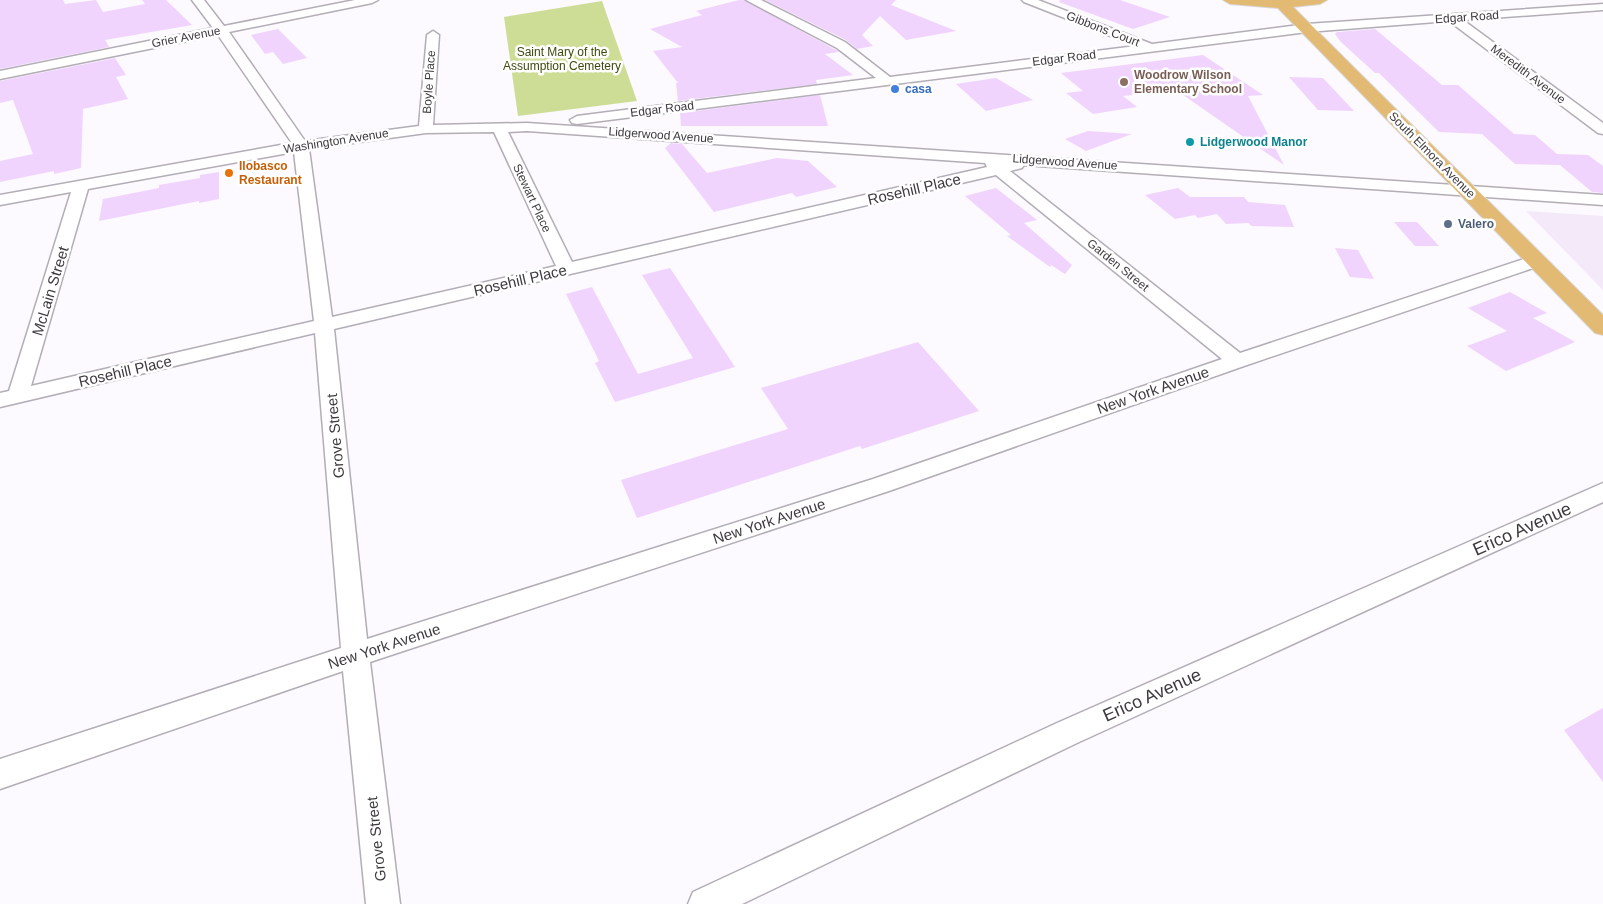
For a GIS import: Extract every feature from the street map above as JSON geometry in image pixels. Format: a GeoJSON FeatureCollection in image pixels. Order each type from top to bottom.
{"type":"FeatureCollection","features":[{"type":"Feature","properties":{"kind":"main road"},"geometry":{"type":"LineString","coordinates":[[1230,0],[1282,4],[1320,0]]}},
{"type":"Feature","properties":{"kind":"main road","name":"South Elmora Avenue"},"geometry":{"type":"LineString","coordinates":[[1282,4],[1603,328]]}},
{"type":"Feature","properties":{"kind":"street","name":"Grove Street"},"geometry":{"type":"LineString","coordinates":[[198,0],[244,61],[301,146],[324,325],[355,655],[383,904]]}},
{"type":"Feature","properties":{"kind":"street","name":"Grier Avenue"},"geometry":{"type":"LineString","coordinates":[[0,75],[372,0]]}},
{"type":"Feature","properties":{"kind":"street"},"geometry":{"type":"LineString","coordinates":[[752,0],[842,45],[886,80]]}},
{"type":"Feature","properties":{"kind":"street","name":"Gibbons Court"},"geometry":{"type":"LineString","coordinates":[[1028,0],[1150,47]]}},
{"type":"Feature","properties":{"kind":"street"},"geometry":{"type":"LineString","coordinates":[[1542,0],[1558,10]]}},
{"type":"Feature","properties":{"kind":"street","name":"Edgar Road"},"geometry":{"type":"LineString","coordinates":[[527,126],[1307,28],[1583,8],[1602,13]]}},
{"type":"Feature","properties":{"kind":"street","name":"Meredith Avenue"},"geometry":{"type":"LineString","coordinates":[[1452,18],[1603,130]]}},
{"type":"Feature","properties":{"kind":"street","name":"Boyle Place"},"geometry":{"type":"LineString","coordinates":[[426,129],[433,35]]}},
{"type":"Feature","properties":{"kind":"street","name":"Lidgerwood Avenue"},"geometry":{"type":"LineString","coordinates":[[527,126],[1603,200]]}},
{"type":"Feature","properties":{"kind":"street","name":"Washington Avenue"},"geometry":{"type":"LineString","coordinates":[[0,200],[301,146],[426,129],[527,126]]}},
{"type":"Feature","properties":{"kind":"street","name":"Stewart Place"},"geometry":{"type":"LineString","coordinates":[[499,127],[566,270]]}},
{"type":"Feature","properties":{"kind":"street","name":"Garden Street"},"geometry":{"type":"LineString","coordinates":[[981,156],[1237,361]]}},
{"type":"Feature","properties":{"kind":"street","name":"Rosehill Place"},"geometry":{"type":"LineString","coordinates":[[9,398],[1039,160]]}},
{"type":"Feature","properties":{"kind":"street","name":"McLain Street"},"geometry":{"type":"LineString","coordinates":[[9,398],[81,185]]}},
{"type":"Feature","properties":{"kind":"street","name":"New York Avenue"},"geometry":{"type":"LineString","coordinates":[[0,774],[355,655],[881,485],[1237,361],[1536,261]]}},
{"type":"Feature","properties":{"kind":"street","name":"Erico Avenue"},"geometry":{"type":"LineString","coordinates":[[705,904],[1067,733],[1603,492]]}},
{"type":"Feature","properties":{"kind":"shaded area"},"geometry":{"type":"Polygon","coordinates":[[[1526,211],[1603,216],[1603,290],[1526,211]]]}},
{"type":"Feature","properties":{"kind":"green space","name":"Saint Mary of the Assumption Cemetery"},"geometry":{"type":"Polygon","coordinates":[[[602,1],[637,101],[518,116],[504,17],[602,1]]]}},
{"type":"Feature","properties":{"kind":"building"},"geometry":{"type":"Polygon","coordinates":[[[0,0],[63,0],[65,4],[96,0],[103,12],[145,4],[142,0],[166,0],[192,25],[105,40],[109,47],[0,69],[0,0]]]}},
{"type":"Feature","properties":{"kind":"building"},"geometry":{"type":"Polygon","coordinates":[[[744,0],[836,50],[839,52],[825,54],[853,75],[816,80],[817,84],[678,101],[676,83],[678,83],[653,51],[682,47],[650,29],[702,15],[696,11],[744,0]]]}},
{"type":"Feature","properties":{"kind":"building"},"geometry":{"type":"Polygon","coordinates":[[[765,0],[896,0],[891,5],[956,31],[906,40],[880,16],[862,35],[873,46],[857,49],[846,40],[765,0]]]}},
{"type":"Feature","properties":{"kind":"building"},"geometry":{"type":"Polygon","coordinates":[[[1060,0],[1120,0],[1170,17],[1133,29],[1059,2],[1060,0]]]}},
{"type":"Feature","properties":{"kind":"building"},"geometry":{"type":"Polygon","coordinates":[[[278,29],[307,58],[283,64],[273,52],[265,54],[251,35],[278,29]]]}},
{"type":"Feature","properties":{"kind":"building"},"geometry":{"type":"Polygon","coordinates":[[[1375,29],[1442,85],[1458,85],[1514,134],[1535,135],[1557,154],[1588,155],[1603,166],[1603,193],[1592,192],[1560,165],[1515,164],[1482,134],[1439,132],[1379,73],[1375,73],[1341,42],[1335,34],[1337,32],[1375,29]]]}},
{"type":"Feature","properties":{"kind":"building"},"geometry":{"type":"Polygon","coordinates":[[[1203,55],[1263,95],[1248,96],[1284,165],[1176,90],[1123,96],[1137,107],[1093,114],[1066,93],[1083,91],[1061,73],[1203,55]]]}},
{"type":"Feature","properties":{"kind":"building"},"geometry":{"type":"Polygon","coordinates":[[[115,58],[126,75],[116,77],[128,99],[83,109],[81,168],[54,174],[54,171],[0,182],[0,161],[33,154],[13,100],[0,103],[0,81],[115,58]]]}},
{"type":"Feature","properties":{"kind":"building"},"geometry":{"type":"Polygon","coordinates":[[[1289,77],[1323,78],[1354,111],[1318,110],[1289,77]]]}},
{"type":"Feature","properties":{"kind":"building"},"geometry":{"type":"Polygon","coordinates":[[[996,78],[1033,100],[986,111],[956,84],[996,78]]]}},
{"type":"Feature","properties":{"kind":"building"},"geometry":{"type":"Polygon","coordinates":[[[820,95],[828,126],[681,126],[680,113],[820,95]]]}},
{"type":"Feature","properties":{"kind":"building"},"geometry":{"type":"Polygon","coordinates":[[[1088,131],[1132,134],[1086,151],[1065,139],[1088,131]]]}},
{"type":"Feature","properties":{"kind":"building"},"geometry":{"type":"Polygon","coordinates":[[[671,143],[682,144],[707,173],[777,158],[808,161],[837,187],[796,197],[792,193],[714,212],[665,148],[671,143]]]}},
{"type":"Feature","properties":{"kind":"building"},"geometry":{"type":"Polygon","coordinates":[[[219,172],[219,199],[199,203],[199,201],[99,221],[103,199],[159,188],[159,185],[200,178],[200,175],[219,172]]]}},
{"type":"Feature","properties":{"kind":"building"},"geometry":{"type":"Polygon","coordinates":[[[996,188],[1037,220],[1024,223],[1072,265],[1065,274],[1051,265],[1050,267],[1007,236],[1011,235],[965,196],[996,188]]]}},
{"type":"Feature","properties":{"kind":"building"},"geometry":{"type":"Polygon","coordinates":[[[1178,188],[1190,197],[1244,197],[1248,202],[1285,205],[1294,227],[1251,226],[1249,223],[1226,224],[1217,214],[1198,218],[1195,215],[1175,219],[1145,195],[1178,188]]]}},
{"type":"Feature","properties":{"kind":"building"},"geometry":{"type":"Polygon","coordinates":[[[1394,222],[1417,222],[1439,246],[1415,246],[1394,222]]]}},
{"type":"Feature","properties":{"kind":"building"},"geometry":{"type":"Polygon","coordinates":[[[1335,248],[1358,250],[1374,279],[1350,277],[1335,248]]]}},
{"type":"Feature","properties":{"kind":"building"},"geometry":{"type":"Polygon","coordinates":[[[670,268],[735,367],[615,402],[595,363],[599,361],[566,294],[592,287],[638,374],[693,358],[642,275],[670,268]]]}},
{"type":"Feature","properties":{"kind":"building"},"geometry":{"type":"Polygon","coordinates":[[[1510,292],[1547,313],[1533,318],[1575,342],[1506,371],[1467,346],[1507,331],[1468,308],[1510,292]]]}},
{"type":"Feature","properties":{"kind":"building"},"geometry":{"type":"Polygon","coordinates":[[[918,342],[979,411],[862,449],[860,446],[637,518],[621,480],[788,429],[761,388],[918,342]]]}},
{"type":"Feature","properties":{"kind":"building"},"geometry":{"type":"Polygon","coordinates":[[[1603,708],[1603,782],[1564,730],[1603,708]]]}},
{"type":"Feature","properties":{"kind":"place","name":"Woodrow Wilson Elementary School"},"geometry":{"type":"Point","coordinates":[1124,82]}},
{"type":"Feature","properties":{"kind":"place","name":"casa"},"geometry":{"type":"Point","coordinates":[895,89]}},
{"type":"Feature","properties":{"kind":"place","name":"Lidgerwood Manor"},"geometry":{"type":"Point","coordinates":[1190,142]}},
{"type":"Feature","properties":{"kind":"place","name":"Ilobasco Restaurant"},"geometry":{"type":"Point","coordinates":[229,173]}},
{"type":"Feature","properties":{"kind":"place","name":"Valero"},"geometry":{"type":"Point","coordinates":[1448,224]}}]}
